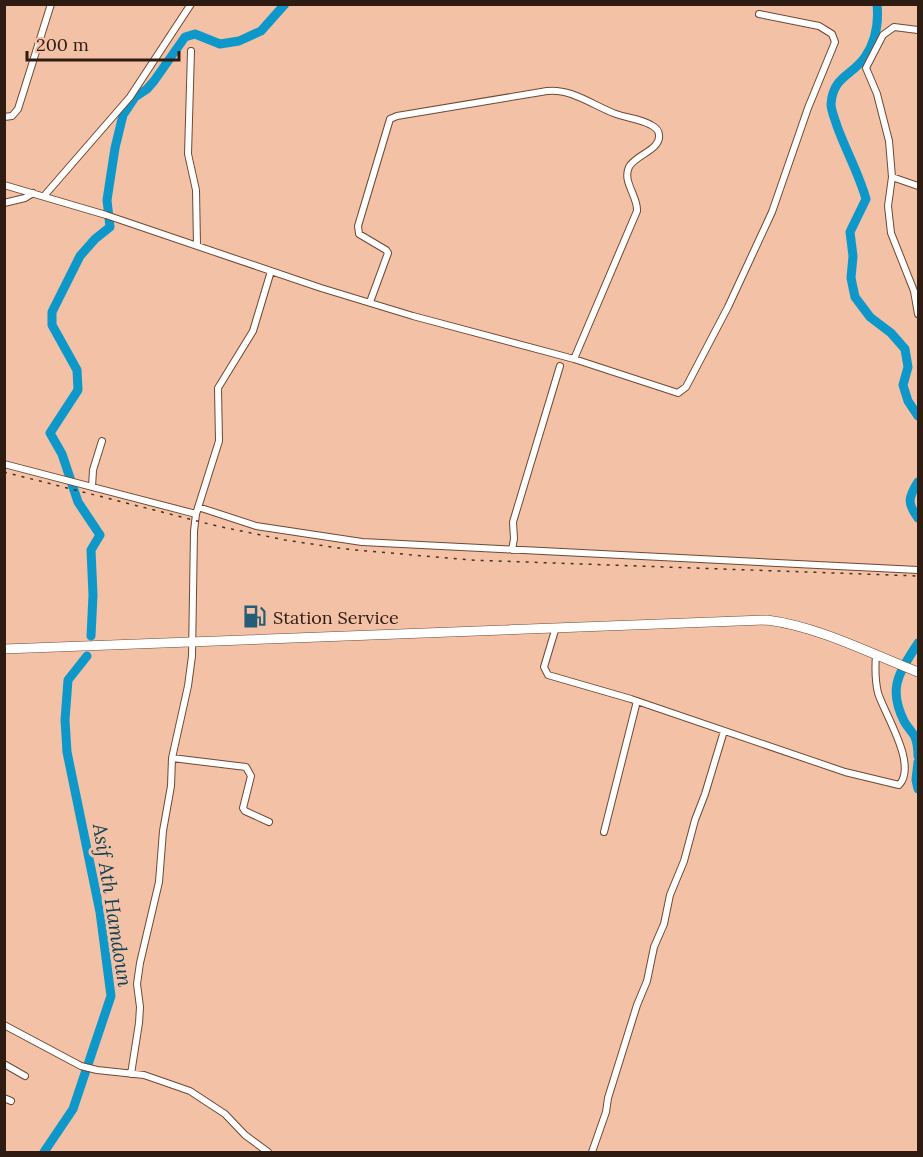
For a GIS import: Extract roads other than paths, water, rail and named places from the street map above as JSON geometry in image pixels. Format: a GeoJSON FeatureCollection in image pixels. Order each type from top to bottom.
{"type":"FeatureCollection","features":[{"type":"Feature","properties":{"kind":"main road"},"geometry":{"type":"LineString","coordinates":[[4,649],[766,620],[813,630],[918,672]]}},
{"type":"Feature","properties":{"kind":"street"},"geometry":{"type":"LineString","coordinates":[[4,117],[12,116],[18,109],[51,4]]}},
{"type":"Feature","properties":{"kind":"street"},"geometry":{"type":"LineString","coordinates":[[44,196],[130,97],[191,4]]}},
{"type":"Feature","properties":{"kind":"street"},"geometry":{"type":"LineString","coordinates":[[4,185],[109,216],[271,271],[458,330],[574,359],[678,393],[686,387],[728,307],[772,212],[808,108],[835,42],[832,34],[819,26],[759,14]]}},
{"type":"Feature","properties":{"kind":"street"},"geometry":{"type":"LineString","coordinates":[[918,30],[894,27],[886,32],[866,68],[877,94],[889,141],[892,177],[888,206],[891,233],[914,291],[918,314]]}},
{"type":"Feature","properties":{"kind":"street"},"geometry":{"type":"LineString","coordinates":[[191,51],[188,154],[196,190],[197,245]]}},
{"type":"Feature","properties":{"kind":"street"},"geometry":{"type":"LineString","coordinates":[[370,302],[388,253],[360,234],[358,226],[390,119],[535,93],[563,91],[614,113],[652,125],[659,132],[660,137],[656,145],[630,166],[628,179],[638,211],[609,273],[574,359]]}},
{"type":"Feature","properties":{"kind":"street"},"geometry":{"type":"LineString","coordinates":[[892,177],[918,186]]}},
{"type":"Feature","properties":{"kind":"street"},"geometry":{"type":"LineString","coordinates":[[4,203],[25,198],[33,193]]}},
{"type":"Feature","properties":{"kind":"street"},"geometry":{"type":"LineString","coordinates":[[131,1074],[140,1007],[137,984],[159,882],[163,831],[171,786],[172,758],[188,686],[192,656],[197,510],[219,441],[218,388],[253,331],[271,271]]}},
{"type":"Feature","properties":{"kind":"street"},"geometry":{"type":"LineString","coordinates":[[512,550],[513,522],[560,366]]}},
{"type":"Feature","properties":{"kind":"street"},"geometry":{"type":"LineString","coordinates":[[92,487],[93,470],[102,441]]}},
{"type":"Feature","properties":{"kind":"street"},"geometry":{"type":"LineString","coordinates":[[4,464],[256,525],[351,540],[918,570]]}},
{"type":"Feature","properties":{"kind":"street"},"geometry":{"type":"LineString","coordinates":[[556,627],[544,667],[548,675],[636,701],[845,772],[899,785],[902,783],[906,761],[879,693],[876,680],[876,655]]}},
{"type":"Feature","properties":{"kind":"street"},"geometry":{"type":"LineString","coordinates":[[604,832],[636,701]]}},
{"type":"Feature","properties":{"kind":"street"},"geometry":{"type":"LineString","coordinates":[[592,1152],[637,1005],[647,981],[654,947],[664,924],[670,895],[684,861],[724,731]]}},
{"type":"Feature","properties":{"kind":"street"},"geometry":{"type":"LineString","coordinates":[[172,758],[246,767],[251,776],[243,808],[269,822]]}},
{"type":"Feature","properties":{"kind":"street"},"geometry":{"type":"LineString","coordinates":[[4,1025],[81,1066],[144,1075],[190,1091],[225,1114],[245,1135],[268,1152]]}},
{"type":"Feature","properties":{"kind":"street"},"geometry":{"type":"LineString","coordinates":[[4,1064],[25,1076]]}},
{"type":"Feature","properties":{"kind":"waterway","name":"Asif Ath Hamdoun"},"geometry":{"type":"LineString","coordinates":[[91,636],[93,595],[91,550],[100,535],[78,502],[62,454],[50,433],[78,390],[77,370],[52,325],[52,312],[80,256],[110,227],[107,200],[115,148],[123,115],[135,97],[154,81],[185,37],[195,34],[220,44],[239,41],[261,31],[285,4]]}},
{"type":"Feature","properties":{"kind":"waterway"},"geometry":{"type":"LineString","coordinates":[[877,4],[878,18],[872,45],[860,63],[835,88],[831,107],[866,199],[850,232],[853,256],[851,278],[855,297],[870,317],[891,333],[905,349],[908,367],[903,385],[908,401],[918,416]]}},
{"type":"Feature","properties":{"kind":"waterway"},"geometry":{"type":"LineString","coordinates":[[918,482],[910,500],[918,518]]}},
{"type":"Feature","properties":{"kind":"waterway"},"geometry":{"type":"LineString","coordinates":[[918,643],[901,671],[896,689],[899,709],[915,737],[918,756]]}},
{"type":"Feature","properties":{"kind":"waterway","name":"Asif Ath Hamdoun"},"geometry":{"type":"LineString","coordinates":[[44,1152],[73,1109],[111,996],[100,912],[67,752],[65,720],[68,680],[87,656]]}},
{"type":"Feature","properties":{"kind":"waterway"},"geometry":{"type":"LineString","coordinates":[[918,762],[916,780],[918,789]]}},
{"type":"Feature","properties":{"kind":"railway"},"geometry":{"type":"LineString","coordinates":[[4,472],[217,526],[345,549],[470,560],[918,576]]}},
{"type":"Feature","properties":{"kind":"place","name":"Station Service"},"geometry":{"type":"Point","coordinates":[255,617]}}]}
